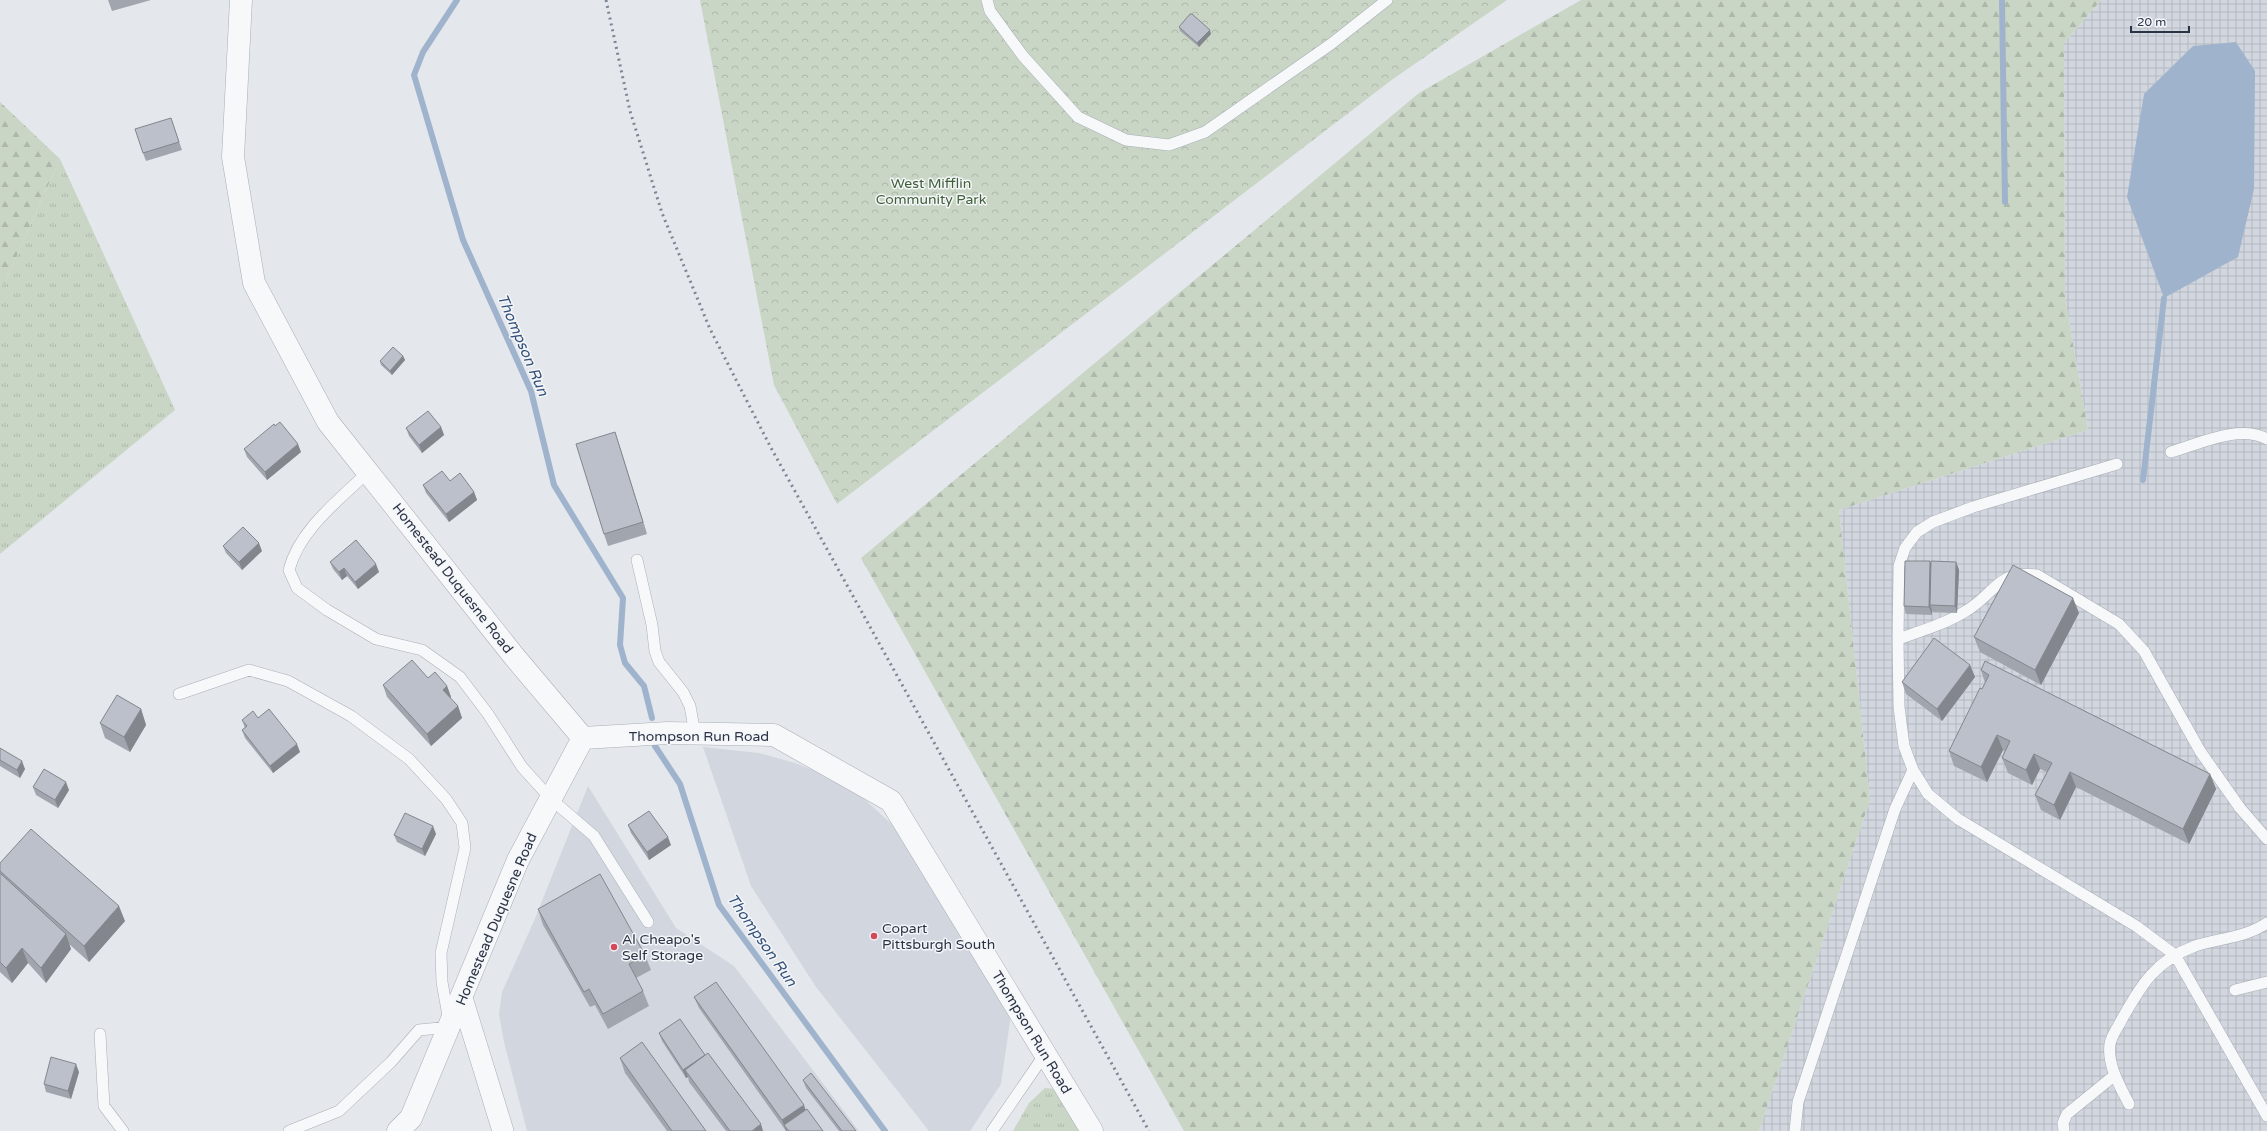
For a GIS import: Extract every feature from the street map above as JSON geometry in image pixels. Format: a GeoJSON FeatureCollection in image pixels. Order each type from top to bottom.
{"type":"FeatureCollection","features":[{"type":"Feature","properties":{"kind":"street","name":"Homestead Duquesne Road"},"geometry":{"type":"LineString","coordinates":[[241,0],[233,157],[254,283],[328,422],[513,655],[584,738],[518,860],[411,1118],[398,1131]]}},
{"type":"Feature","properties":{"kind":"street","name":"Thompson Run Road"},"geometry":{"type":"LineString","coordinates":[[584,738],[695,734],[774,735],[891,801],[1092,1131]]}},
{"type":"Feature","properties":{"kind":"street"},"geometry":{"type":"LineString","coordinates":[[462,998],[503,1131]]}},
{"type":"Feature","properties":{"kind":"lane"},"geometry":{"type":"LineString","coordinates":[[987,0],[990,11],[1024,56],[1078,117],[1126,140],[1169,145],[1205,132],[1331,44],[1387,0]]}},
{"type":"Feature","properties":{"kind":"lane"},"geometry":{"type":"LineString","coordinates":[[2171,452],[2229,435],[2247,434],[2267,438]]}},
{"type":"Feature","properties":{"kind":"lane"},"geometry":{"type":"LineString","coordinates":[[2117,464],[1973,507],[1933,522],[1917,532],[1905,548],[1899,566],[1899,707],[1904,746],[1913,770],[1928,794],[1958,819],[2136,926],[2175,955],[2267,1116]]}},
{"type":"Feature","properties":{"kind":"lane"},"geometry":{"type":"LineString","coordinates":[[368,472],[317,522],[293,554],[289,570],[297,588],[327,610],[376,639],[422,650],[460,677],[488,714],[522,768],[551,799],[594,836],[648,922]]}},
{"type":"Feature","properties":{"kind":"lane"},"geometry":{"type":"LineString","coordinates":[[637,560],[659,662],[683,692],[690,706],[695,734]]}},
{"type":"Feature","properties":{"kind":"lane"},"geometry":{"type":"LineString","coordinates":[[1898,639],[1932,628],[1967,611],[2011,575],[2023,573],[2036,575],[2119,624],[2144,651],[2200,751],[2240,808],[2267,839]]}},
{"type":"Feature","properties":{"kind":"lane"},"geometry":{"type":"LineString","coordinates":[[179,694],[249,670],[288,681],[351,716],[403,754],[446,799],[462,823],[465,848],[441,954],[442,982],[450,1027],[419,1030],[391,1062],[339,1111],[289,1131]]}},
{"type":"Feature","properties":{"kind":"lane"},"geometry":{"type":"LineString","coordinates":[[1795,1131],[1801,1094],[1895,809],[1913,770]]}},
{"type":"Feature","properties":{"kind":"lane"},"geometry":{"type":"LineString","coordinates":[[2130,1104],[2115,1075],[2110,1059],[2110,1043],[2140,987],[2153,970],[2175,955],[2196,946],[2241,935],[2267,923]]}},
{"type":"Feature","properties":{"kind":"lane"},"geometry":{"type":"LineString","coordinates":[[2235,990],[2267,982]]}},
{"type":"Feature","properties":{"kind":"lane"},"geometry":{"type":"LineString","coordinates":[[100,1034],[104,1106],[122,1131]]}},
{"type":"Feature","properties":{"kind":"lane"},"geometry":{"type":"LineString","coordinates":[[992,1131],[1045,1054]]}},
{"type":"Feature","properties":{"kind":"lane"},"geometry":{"type":"LineString","coordinates":[[2064,1131],[2063,1123],[2067,1114],[2115,1075]]}},
{"type":"Feature","properties":{"kind":"shaded area"},"geometry":{"type":"Polygon","coordinates":[[[2101,0],[2267,0],[2267,1131],[1759,1131],[1870,800],[1839,510],[2088,430],[2065,298],[2064,43],[2101,0]]]}},
{"type":"Feature","properties":{"kind":"shaded area","name":"Copart Pittsburgh South"},"geometry":{"type":"Polygon","coordinates":[[[703,747],[759,753],[795,763],[833,778],[862,797],[897,829],[1011,1014],[1001,1084],[970,1131],[929,1131],[816,987],[751,886],[703,747]]]}},
{"type":"Feature","properties":{"kind":"shaded area","name":"Al Cheapo's Self Storage"},"geometry":{"type":"Polygon","coordinates":[[[588,786],[676,928],[734,966],[859,1131],[527,1131],[504,1042],[499,1014],[502,992],[534,921],[588,786]]]}},
{"type":"Feature","properties":{"kind":"green space","name":"West Mifflin Community Park"},"geometry":{"type":"Polygon","coordinates":[[[700,0],[1507,0],[1393,79],[837,504],[774,385],[700,0]]]}},
{"type":"Feature","properties":{"kind":"green space"},"geometry":{"type":"Polygon","coordinates":[[[1581,0],[2101,0],[2064,43],[2065,298],[2088,430],[1839,510],[1870,800],[1759,1131],[1184,1131],[861,558],[1419,93],[1581,0]]]}},
{"type":"Feature","properties":{"kind":"green space"},"geometry":{"type":"Polygon","coordinates":[[[0,102],[60,159],[4,284],[0,286],[0,102]]]}},
{"type":"Feature","properties":{"kind":"green space"},"geometry":{"type":"Polygon","coordinates":[[[60,159],[175,410],[0,554],[0,286],[4,284],[60,159]]]}},
{"type":"Feature","properties":{"kind":"green space"},"geometry":{"type":"Polygon","coordinates":[[[1045,1088],[1056,1089],[1087,1131],[1013,1131],[1029,1103],[1045,1088]]]}},
{"type":"Feature","properties":{"kind":"water"},"geometry":{"type":"Polygon","coordinates":[[[2236,42],[2255,71],[2254,189],[2238,257],[2164,298],[2127,197],[2144,94],[2193,46],[2236,42]]]}},
{"type":"Feature","properties":{"kind":"building"},"geometry":{"type":"Polygon","coordinates":[[[1190,14],[1192,14],[1210,30],[1197,43],[1179,27],[1190,14]]]}},
{"type":"Feature","properties":{"kind":"building"},"geometry":{"type":"Polygon","coordinates":[[[171,118],[179,142],[143,153],[135,129],[171,118]]]}},
{"type":"Feature","properties":{"kind":"building"},"geometry":{"type":"Polygon","coordinates":[[[393,347],[403,356],[390,371],[380,361],[393,347]]]}},
{"type":"Feature","properties":{"kind":"building"},"geometry":{"type":"Polygon","coordinates":[[[428,411],[441,427],[419,445],[406,428],[428,411]]]}},
{"type":"Feature","properties":{"kind":"building"},"geometry":{"type":"Polygon","coordinates":[[[280,422],[298,444],[265,472],[244,449],[274,424],[275,426],[280,422]]]}},
{"type":"Feature","properties":{"kind":"building"},"geometry":{"type":"Polygon","coordinates":[[[615,432],[643,522],[604,534],[576,444],[615,432]]]}},
{"type":"Feature","properties":{"kind":"building"},"geometry":{"type":"Polygon","coordinates":[[[442,471],[450,481],[460,473],[474,492],[446,514],[423,485],[442,471]]]}},
{"type":"Feature","properties":{"kind":"building"},"geometry":{"type":"Polygon","coordinates":[[[243,527],[259,543],[239,562],[223,546],[243,527]]]}},
{"type":"Feature","properties":{"kind":"building"},"geometry":{"type":"Polygon","coordinates":[[[356,540],[376,564],[355,582],[344,568],[339,572],[330,562],[356,540]]]}},
{"type":"Feature","properties":{"kind":"building"},"geometry":{"type":"Polygon","coordinates":[[[1905,561],[1930,561],[1929,607],[1904,606],[1905,561]]]}},
{"type":"Feature","properties":{"kind":"building"},"geometry":{"type":"Polygon","coordinates":[[[1931,561],[1956,562],[1955,606],[1930,605],[1931,561]]]}},
{"type":"Feature","properties":{"kind":"building"},"geometry":{"type":"Polygon","coordinates":[[[2013,565],[2073,598],[2035,670],[1974,637],[2013,565]]]}},
{"type":"Feature","properties":{"kind":"building"},"geometry":{"type":"Polygon","coordinates":[[[1934,638],[1970,665],[1937,709],[1902,682],[1934,638]]]}},
{"type":"Feature","properties":{"kind":"building"},"geometry":{"type":"Polygon","coordinates":[[[412,660],[428,678],[435,672],[447,686],[443,690],[458,706],[427,734],[383,685],[412,660]]]}},
{"type":"Feature","properties":{"kind":"building"},"geometry":{"type":"Polygon","coordinates":[[[1985,661],[2210,774],[2183,829],[2070,772],[2054,805],[2035,795],[2052,763],[2034,754],[2026,770],[2002,758],[2010,741],[1997,735],[1981,767],[1949,751],[1980,688],[1982,689],[1989,675],[1981,670],[1985,661]]]}},
{"type":"Feature","properties":{"kind":"building"},"geometry":{"type":"Polygon","coordinates":[[[117,695],[141,709],[124,737],[100,723],[117,695]]]}},
{"type":"Feature","properties":{"kind":"building"},"geometry":{"type":"Polygon","coordinates":[[[269,709],[297,744],[270,766],[242,730],[247,726],[242,720],[253,711],[258,718],[269,709]]]}},
{"type":"Feature","properties":{"kind":"building"},"geometry":{"type":"Polygon","coordinates":[[[0,748],[22,761],[17,770],[0,760],[0,748]]]}},
{"type":"Feature","properties":{"kind":"building"},"geometry":{"type":"Polygon","coordinates":[[[44,769],[66,782],[55,800],[33,787],[44,769]]]}},
{"type":"Feature","properties":{"kind":"building"},"geometry":{"type":"Polygon","coordinates":[[[649,811],[668,837],[647,852],[628,825],[649,811]]]}},
{"type":"Feature","properties":{"kind":"building"},"geometry":{"type":"Polygon","coordinates":[[[405,813],[433,826],[422,849],[394,835],[405,813]]]}},
{"type":"Feature","properties":{"kind":"building"},"geometry":{"type":"Polygon","coordinates":[[[31,829],[119,906],[84,946],[0,871],[0,863],[31,829]]]}},
{"type":"Feature","properties":{"kind":"building"},"geometry":{"type":"Polygon","coordinates":[[[0,873],[66,934],[41,968],[22,948],[6,968],[0,962],[0,873]]]}},
{"type":"Feature","properties":{"kind":"building"},"geometry":{"type":"Polygon","coordinates":[[[600,874],[645,955],[629,964],[643,991],[603,1014],[589,989],[584,992],[538,909],[600,874]]]}},
{"type":"Feature","properties":{"kind":"building"},"geometry":{"type":"Polygon","coordinates":[[[716,982],[804,1105],[782,1120],[694,997],[716,982]]]}},
{"type":"Feature","properties":{"kind":"building"},"geometry":{"type":"Polygon","coordinates":[[[680,1019],[705,1055],[683,1070],[659,1033],[680,1019]]]}},
{"type":"Feature","properties":{"kind":"building"},"geometry":{"type":"Polygon","coordinates":[[[642,1042],[706,1131],[672,1131],[620,1058],[642,1042]]]}},
{"type":"Feature","properties":{"kind":"building"},"geometry":{"type":"Polygon","coordinates":[[[708,1053],[761,1124],[752,1131],[730,1131],[685,1070],[708,1053]]]}},
{"type":"Feature","properties":{"kind":"building"},"geometry":{"type":"Polygon","coordinates":[[[51,1057],[76,1064],[68,1091],[44,1084],[51,1057]]]}},
{"type":"Feature","properties":{"kind":"building"},"geometry":{"type":"Polygon","coordinates":[[[811,1073],[856,1131],[842,1131],[803,1080],[811,1073]]]}},
{"type":"Feature","properties":{"kind":"building"},"geometry":{"type":"Polygon","coordinates":[[[807,1109],[823,1131],[789,1131],[784,1125],[807,1109]]]}},
{"type":"Feature","properties":{"kind":"waterway","name":"Thompson Run"},"geometry":{"type":"LineString","coordinates":[[457,0],[423,52],[414,75],[463,240],[531,391],[554,485],[623,598],[620,645],[625,663],[644,686],[652,718]]}},
{"type":"Feature","properties":{"kind":"waterway"},"geometry":{"type":"LineString","coordinates":[[2002,0],[2005,202]]}},
{"type":"Feature","properties":{"kind":"waterway"},"geometry":{"type":"LineString","coordinates":[[2143,480],[2164,298]]}},
{"type":"Feature","properties":{"kind":"waterway","name":"Thompson Run"},"geometry":{"type":"LineString","coordinates":[[655,746],[680,784],[719,905],[885,1131]]}},
{"type":"Feature","properties":{"kind":"railway"},"geometry":{"type":"LineString","coordinates":[[606,0],[630,111],[662,213],[710,329],[770,446],[1149,1131]]}},
{"type":"Feature","properties":{"kind":"place","name":"Copart Pittsburgh South"},"geometry":{"type":"Point","coordinates":[874,936]}},
{"type":"Feature","properties":{"kind":"place","name":"Al Cheapo's Self Storage"},"geometry":{"type":"Point","coordinates":[614,947]}}]}
